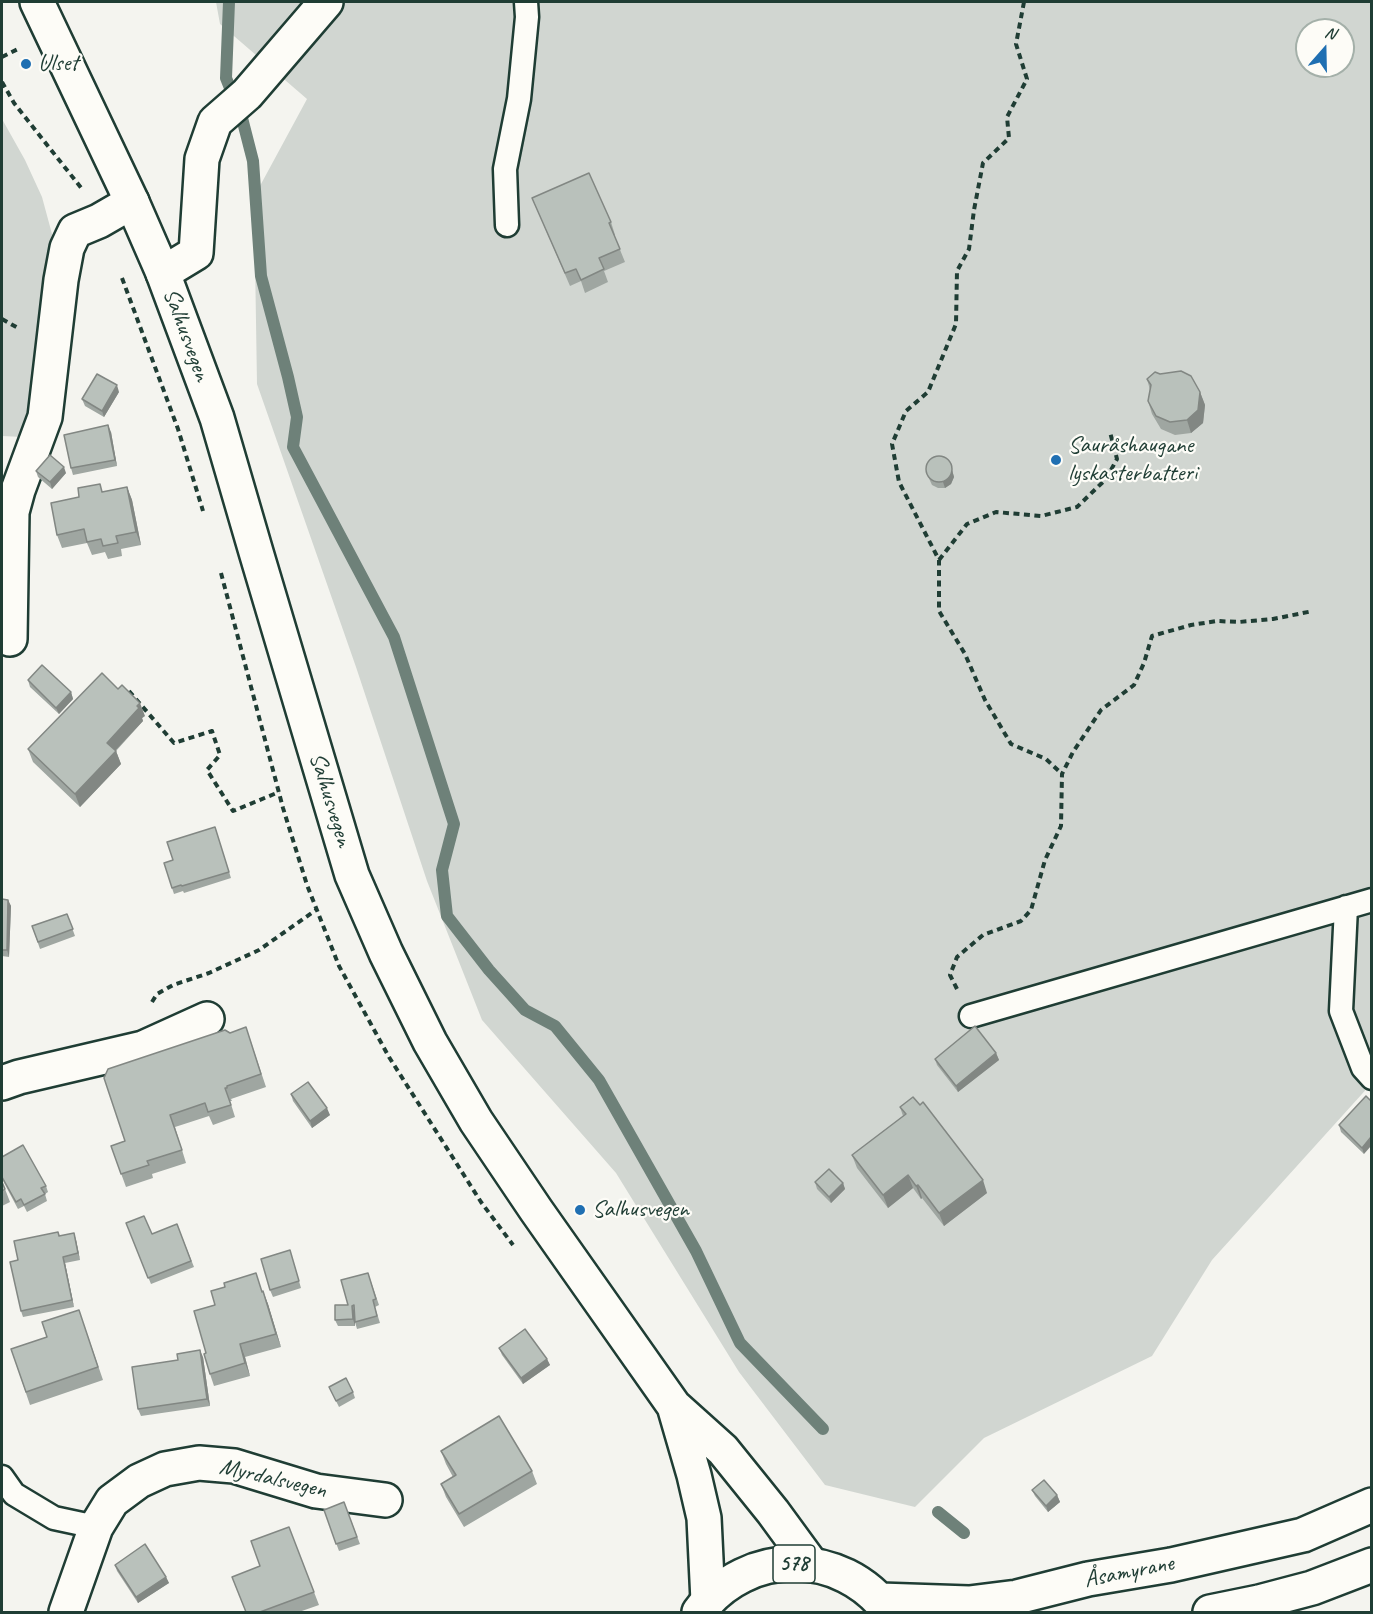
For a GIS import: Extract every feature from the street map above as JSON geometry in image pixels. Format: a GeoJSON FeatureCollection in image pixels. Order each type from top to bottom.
{"type":"FeatureCollection","features":[{"type":"Feature","properties":{"kind":"main road","name":"Salhusvegen"},"geometry":{"type":"LineString","coordinates":[[37,2],[132,202],[163,273],[217,418],[352,875],[386,953],[430,1042],[476,1121],[674,1406],[723,1450],[811,1564]]}},
{"type":"Feature","properties":{"kind":"main road"},"geometry":{"type":"LineString","coordinates":[[163,273],[196,253],[202,159],[215,122],[247,94],[326,2]]}},
{"type":"Feature","properties":{"kind":"main road"},"geometry":{"type":"LineString","coordinates":[[10,639],[12,512],[45,417],[61,280],[67,248],[75,231],[99,221],[132,202]]}},
{"type":"Feature","properties":{"kind":"main road"},"geometry":{"type":"LineString","coordinates":[[2,1083],[143,1048],[207,1019]]}},
{"type":"Feature","properties":{"kind":"main road","name":"Salhusvegen"},"geometry":{"type":"LineString","coordinates":[[674,1406],[704,1518],[704,1607]]}},
{"type":"Feature","properties":{"kind":"main road","name":"Myrdalsvegen"},"geometry":{"type":"LineString","coordinates":[[66,1612],[96,1527],[112,1500],[139,1481],[165,1469],[199,1463],[234,1466],[316,1491],[385,1500]]}},
{"type":"Feature","properties":{"kind":"main road","name":"Åsamyrane"},"geometry":{"type":"LineString","coordinates":[[885,1606],[969,1603],[1017,1597],[1088,1579],[1171,1565],[1303,1535],[1371,1505]]}},
{"type":"Feature","properties":{"kind":"main road","name":"578"},"geometry":{"type":"LineString","coordinates":[[704,1607],[729,1583],[755,1570],[782,1564],[811,1564],[837,1571],[860,1583],[885,1606]]}},
{"type":"Feature","properties":{"kind":"main road"},"geometry":{"type":"LineString","coordinates":[[1210,1612],[1312,1588],[1371,1565]]}},
{"type":"Feature","properties":{"kind":"lane"},"geometry":{"type":"LineString","coordinates":[[507,225],[505,169],[519,99],[527,17],[526,2]]}},
{"type":"Feature","properties":{"kind":"lane"},"geometry":{"type":"LineString","coordinates":[[971,1016],[1371,900]]}},
{"type":"Feature","properties":{"kind":"lane"},"geometry":{"type":"LineString","coordinates":[[1346,907],[1341,1011],[1363,1068],[1371,1078]]}},
{"type":"Feature","properties":{"kind":"lane"},"geometry":{"type":"LineString","coordinates":[[2,1477],[14,1494],[54,1518],[96,1527]]}},
{"type":"Feature","properties":{"kind":"path"},"geometry":{"type":"LineString","coordinates":[[1024,2],[1016,45],[1027,79],[1007,117],[1009,138],[983,163],[969,249],[957,270],[956,324],[928,392],[906,411],[892,444],[899,482],[939,560],[939,611],[965,654],[985,700],[1011,744],[1046,759],[1062,774]]}},
{"type":"Feature","properties":{"kind":"path"},"geometry":{"type":"LineString","coordinates":[[2,57],[18,49]]}},
{"type":"Feature","properties":{"kind":"path"},"geometry":{"type":"LineString","coordinates":[[2,82],[14,103],[86,194]]}},
{"type":"Feature","properties":{"kind":"path"},"geometry":{"type":"LineString","coordinates":[[939,560],[967,524],[996,512],[1041,516],[1077,507],[1106,479],[1117,459],[1110,432]]}},
{"type":"Feature","properties":{"kind":"path"},"geometry":{"type":"LineString","coordinates":[[971,1016],[950,975],[957,957],[983,935],[1021,921],[1031,910],[1045,860],[1061,826],[1062,774],[1073,752],[1101,710],[1134,685],[1144,663],[1152,636],[1191,625],[1217,621],[1274,619],[1313,611]]}},
{"type":"Feature","properties":{"kind":"path"},"geometry":{"type":"LineString","coordinates":[[129,691],[174,743],[212,731],[219,755],[207,770],[233,811],[279,792]]}},
{"type":"Feature","properties":{"kind":"path"},"geometry":{"type":"LineString","coordinates":[[143,1048],[150,1005],[157,994],[173,985],[209,973],[259,950],[316,910]]}},
{"type":"Feature","properties":{"kind":"path"},"geometry":{"type":"LineString","coordinates":[[480,1202],[515,1249]]}},
{"type":"Feature","properties":{"kind":"shaded area"},"geometry":{"type":"Polygon","coordinates":[[[216,2],[1371,2],[1371,1084],[1212,1260],[1152,1356],[984,1438],[915,1507],[825,1485],[739,1372],[616,1173],[482,1020],[427,881],[356,667],[257,384],[254,197],[307,99],[220,24],[216,2]]]}},
{"type":"Feature","properties":{"kind":"shaded area"},"geometry":{"type":"Polygon","coordinates":[[[2,119],[42,197],[52,234],[37,356],[38,370],[23,437],[2,436],[2,119]]]}},
{"type":"Feature","properties":{"kind":"building"},"geometry":{"type":"Polygon","coordinates":[[[589,173],[611,222],[609,223],[620,249],[599,258],[604,269],[581,280],[576,269],[565,273],[532,198],[589,173]]]}},
{"type":"Feature","properties":{"kind":"building"},"geometry":{"type":"Polygon","coordinates":[[[1181,371],[1191,376],[1200,392],[1198,410],[1187,420],[1170,422],[1156,416],[1148,401],[1151,385],[1147,379],[1155,372],[1160,374],[1181,371]]]}},
{"type":"Feature","properties":{"kind":"building"},"geometry":{"type":"Polygon","coordinates":[[[97,374],[117,385],[102,411],[82,399],[97,374]]]}},
{"type":"Feature","properties":{"kind":"building"},"geometry":{"type":"Polygon","coordinates":[[[108,425],[115,460],[71,468],[64,435],[108,425]]]}},
{"type":"Feature","properties":{"kind":"building"},"geometry":{"type":"Polygon","coordinates":[[[50,455],[64,467],[50,482],[36,471],[50,455]]]}},
{"type":"Feature","properties":{"kind":"building"},"geometry":{"type":"Polygon","coordinates":[[[939,456],[948,460],[952,469],[948,478],[939,482],[930,478],[926,469],[930,460],[939,456]]]}},
{"type":"Feature","properties":{"kind":"building"},"geometry":{"type":"Polygon","coordinates":[[[100,484],[102,492],[127,487],[136,532],[116,536],[118,543],[103,546],[101,539],[87,542],[84,529],[57,535],[51,503],[79,497],[78,488],[100,484]]]}},
{"type":"Feature","properties":{"kind":"building"},"geometry":{"type":"Polygon","coordinates":[[[42,665],[71,692],[56,708],[28,680],[42,665]]]}},
{"type":"Feature","properties":{"kind":"building"},"geometry":{"type":"Polygon","coordinates":[[[102,673],[118,689],[122,685],[140,703],[137,706],[139,708],[107,743],[116,751],[75,794],[28,749],[102,673]]]}},
{"type":"Feature","properties":{"kind":"building"},"geometry":{"type":"Polygon","coordinates":[[[215,827],[229,872],[172,888],[164,863],[173,860],[167,842],[215,827]]]}},
{"type":"Feature","properties":{"kind":"building"},"geometry":{"type":"Polygon","coordinates":[[[2,899],[8,900],[7,950],[2,950],[2,899]]]}},
{"type":"Feature","properties":{"kind":"building"},"geometry":{"type":"Polygon","coordinates":[[[67,914],[73,929],[38,942],[32,926],[67,914]]]}},
{"type":"Feature","properties":{"kind":"building"},"geometry":{"type":"Polygon","coordinates":[[[975,1026],[996,1053],[956,1086],[935,1059],[975,1026]]]}},
{"type":"Feature","properties":{"kind":"building"},"geometry":{"type":"Polygon","coordinates":[[[246,1027],[261,1074],[225,1088],[231,1105],[208,1112],[205,1103],[170,1115],[182,1150],[147,1161],[149,1165],[121,1174],[111,1146],[125,1141],[104,1078],[108,1069],[225,1030],[230,1033],[246,1027]]]}},
{"type":"Feature","properties":{"kind":"building"},"geometry":{"type":"Polygon","coordinates":[[[308,1082],[327,1108],[310,1121],[291,1094],[308,1082]]]}},
{"type":"Feature","properties":{"kind":"building"},"geometry":{"type":"Polygon","coordinates":[[[1366,1096],[1371,1101],[1371,1137],[1362,1148],[1339,1125],[1366,1096]]]}},
{"type":"Feature","properties":{"kind":"building"},"geometry":{"type":"Polygon","coordinates":[[[913,1097],[920,1105],[923,1102],[983,1180],[939,1213],[908,1175],[883,1195],[852,1155],[906,1114],[900,1107],[913,1097]]]}},
{"type":"Feature","properties":{"kind":"building"},"geometry":{"type":"Polygon","coordinates":[[[23,1145],[46,1186],[41,1188],[45,1194],[24,1205],[21,1199],[16,1202],[2,1177],[2,1157],[23,1145]]]}},
{"type":"Feature","properties":{"kind":"building"},"geometry":{"type":"Polygon","coordinates":[[[829,1169],[843,1183],[829,1197],[815,1182],[829,1169]]]}},
{"type":"Feature","properties":{"kind":"building"},"geometry":{"type":"Polygon","coordinates":[[[144,1216],[152,1234],[177,1224],[191,1261],[148,1278],[126,1223],[144,1216]]]}},
{"type":"Feature","properties":{"kind":"building"},"geometry":{"type":"Polygon","coordinates":[[[58,1232],[59,1236],[74,1233],[78,1253],[63,1257],[72,1300],[21,1311],[10,1262],[18,1260],[14,1241],[58,1232]]]}},
{"type":"Feature","properties":{"kind":"building"},"geometry":{"type":"Polygon","coordinates":[[[290,1250],[299,1281],[270,1290],[261,1259],[290,1250]]]}},
{"type":"Feature","properties":{"kind":"building"},"geometry":{"type":"Polygon","coordinates":[[[256,1273],[276,1334],[240,1344],[245,1363],[210,1374],[194,1311],[215,1305],[211,1291],[225,1287],[224,1283],[256,1273]]]}},
{"type":"Feature","properties":{"kind":"building"},"geometry":{"type":"Polygon","coordinates":[[[368,1273],[376,1299],[373,1300],[377,1316],[355,1322],[354,1305],[352,1306],[353,1319],[335,1320],[335,1305],[348,1305],[341,1280],[368,1273]]]}},
{"type":"Feature","properties":{"kind":"building"},"geometry":{"type":"Polygon","coordinates":[[[79,1310],[98,1367],[26,1392],[11,1349],[47,1337],[42,1322],[79,1310]]]}},
{"type":"Feature","properties":{"kind":"building"},"geometry":{"type":"Polygon","coordinates":[[[525,1329],[547,1359],[521,1378],[499,1348],[525,1329]]]}},
{"type":"Feature","properties":{"kind":"building"},"geometry":{"type":"Polygon","coordinates":[[[200,1350],[207,1399],[138,1409],[132,1367],[178,1360],[177,1354],[200,1350]]]}},
{"type":"Feature","properties":{"kind":"building"},"geometry":{"type":"Polygon","coordinates":[[[346,1378],[353,1392],[336,1401],[329,1387],[346,1378]]]}},
{"type":"Feature","properties":{"kind":"building"},"geometry":{"type":"Polygon","coordinates":[[[499,1416],[532,1471],[459,1514],[441,1484],[456,1475],[441,1451],[499,1416]]]}},
{"type":"Feature","properties":{"kind":"building"},"geometry":{"type":"Polygon","coordinates":[[[1044,1480],[1057,1495],[1046,1506],[1032,1490],[1044,1480]]]}},
{"type":"Feature","properties":{"kind":"building"},"geometry":{"type":"Polygon","coordinates":[[[344,1502],[357,1537],[336,1544],[324,1510],[344,1502]]]}},
{"type":"Feature","properties":{"kind":"building"},"geometry":{"type":"Polygon","coordinates":[[[289,1527],[314,1592],[260,1612],[246,1612],[232,1577],[260,1566],[251,1541],[289,1527]]]}},
{"type":"Feature","properties":{"kind":"building"},"geometry":{"type":"Polygon","coordinates":[[[145,1544],[166,1577],[136,1597],[115,1565],[145,1544]]]}},
{"type":"Feature","properties":{"kind":"waterway"},"geometry":{"type":"LineString","coordinates":[[229,2],[226,78],[242,118],[253,161],[261,276],[297,417],[293,447],[394,637],[454,824],[442,870],[447,916],[489,970],[525,1010],[555,1026],[599,1080],[696,1251],[740,1343],[823,1429]]}},
{"type":"Feature","properties":{"kind":"waterway"},"geometry":{"type":"LineString","coordinates":[[938,1512],[964,1533]]}},
{"type":"Feature","properties":{"kind":"place","name":"Ulset"},"geometry":{"type":"Point","coordinates":[26,64]}},
{"type":"Feature","properties":{"kind":"place","name":"Sauråshaugane lyskasterbatteri"},"geometry":{"type":"Point","coordinates":[1056,460]}},
{"type":"Feature","properties":{"kind":"place","name":"Salhusvegen"},"geometry":{"type":"Point","coordinates":[580,1210]}}]}
